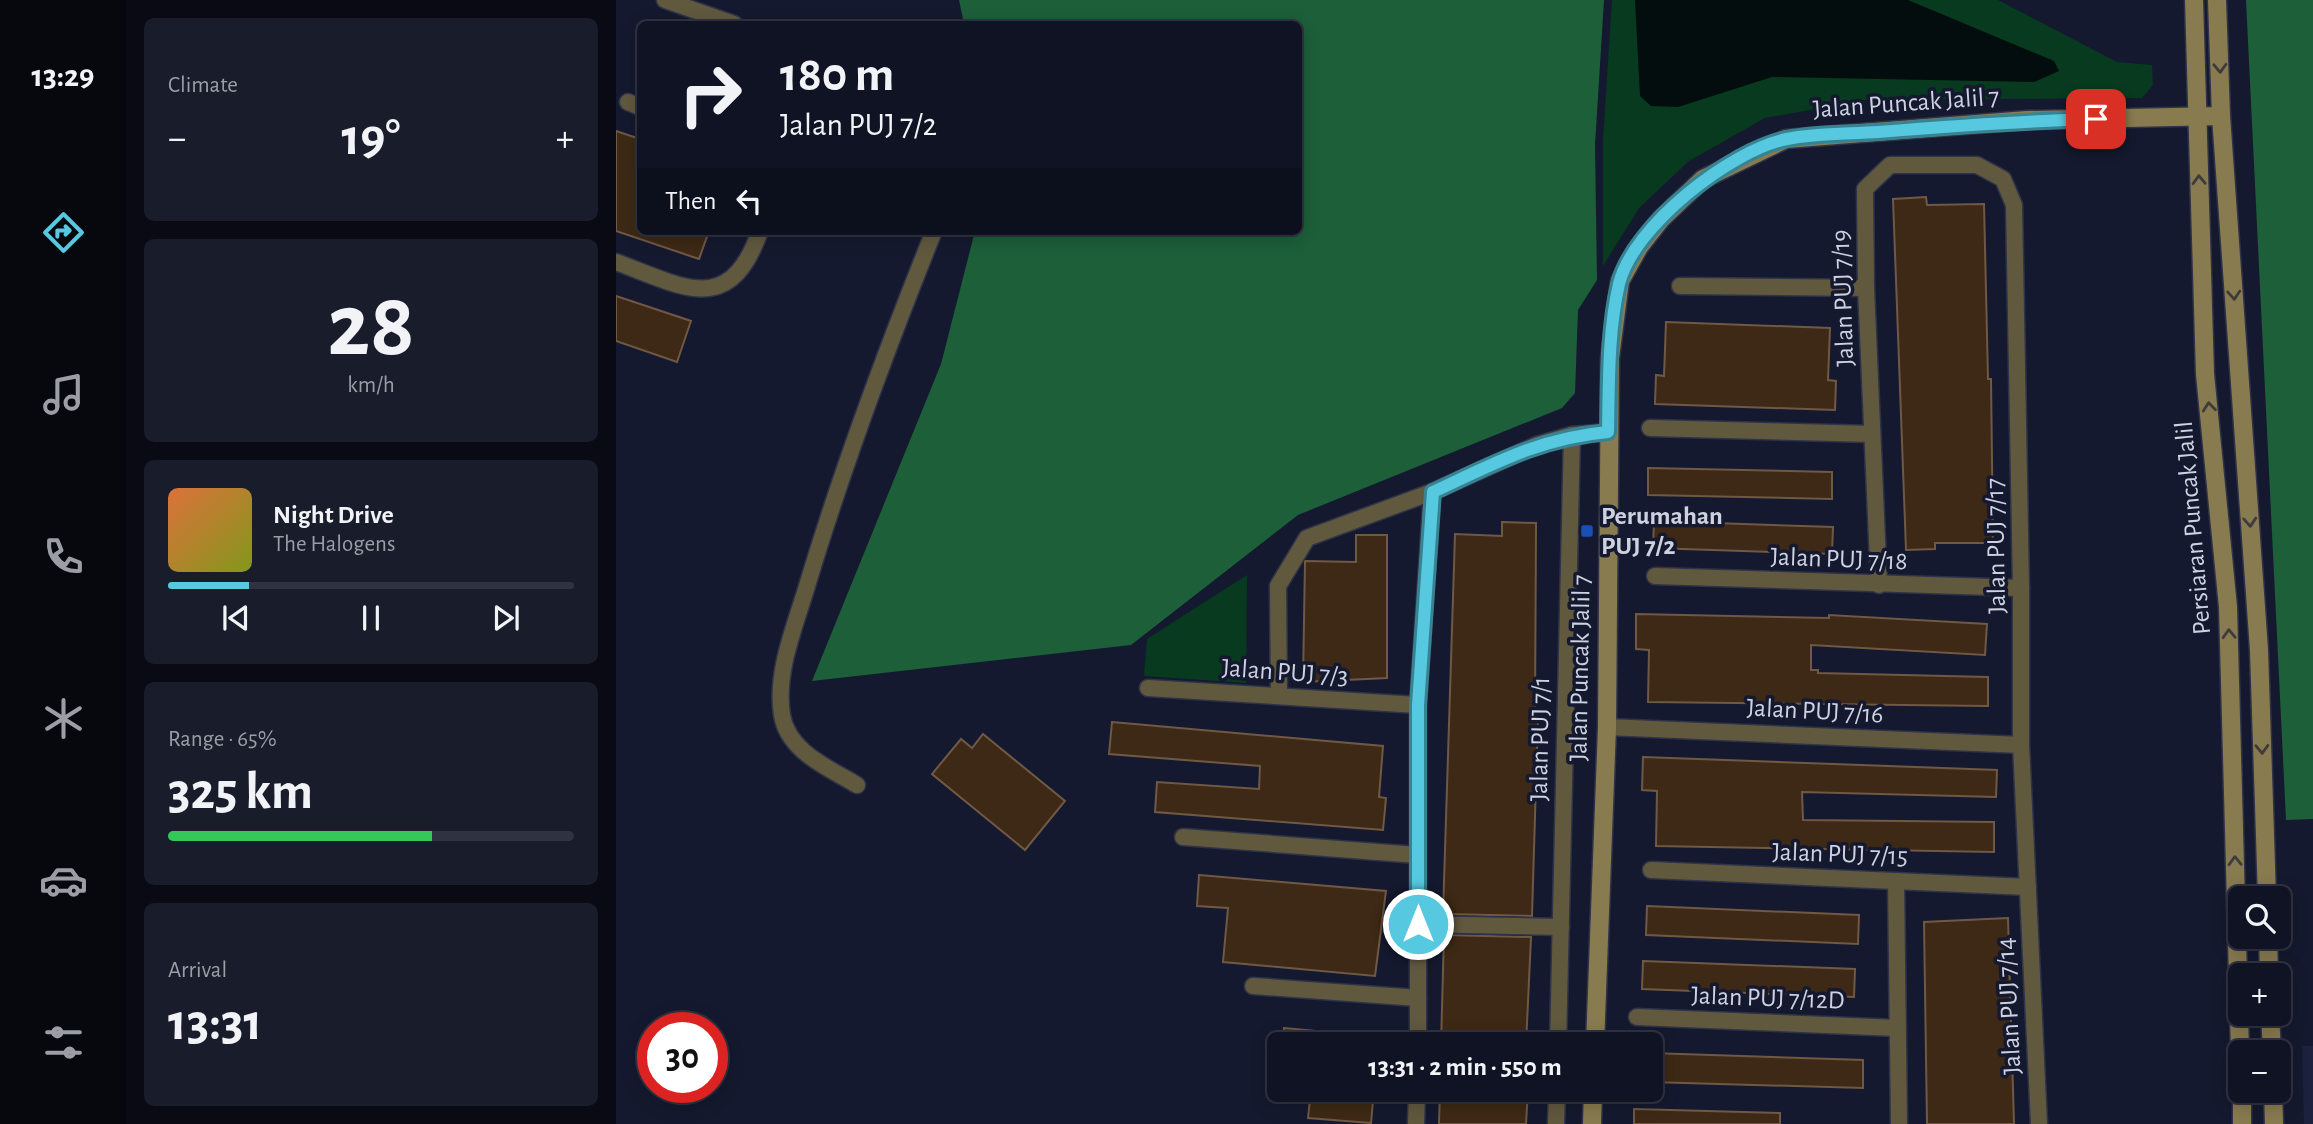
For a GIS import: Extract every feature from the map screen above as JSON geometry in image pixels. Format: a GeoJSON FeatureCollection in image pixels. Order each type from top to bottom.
{"type":"FeatureCollection","features":[{"type":"Feature","properties":{"kind":"main road","name":"Persiaran Puncak Jalil"},"geometry":{"type":"LineString","coordinates":[[2194,0],[2205,374],[2228,607],[2241,1040]]}},
{"type":"Feature","properties":{"kind":"main road"},"geometry":{"type":"LineString","coordinates":[[2217,0],[2221,117],[2259,650],[2267,886]]}},
{"type":"Feature","properties":{"kind":"main road","name":"Jalan Puncak Jalil 7"},"geometry":{"type":"LineString","coordinates":[[1595,1032],[1607,727],[1610,358],[1620,281],[1639,247],[1661,219],[1703,179],[1741,158],[1786,139],[2027,120],[2221,117]]}},
{"type":"Feature","properties":{"kind":"main road"},"geometry":{"type":"LineString","coordinates":[[1592,1124],[1593,1102]]}},
{"type":"Feature","properties":{"kind":"main road"},"geometry":{"type":"LineString","coordinates":[[2242,1103],[2242,1124]]}},
{"type":"Feature","properties":{"kind":"main road"},"geometry":{"type":"LineString","coordinates":[[2273,1103],[2274,1124]]}},
{"type":"Feature","properties":{"kind":"street"},"geometry":{"type":"LineString","coordinates":[[665,0],[725,21]]}},
{"type":"Feature","properties":{"kind":"street","name":"Jalan PUJ 7/19"},"geometry":{"type":"LineString","coordinates":[[1879,585],[1866,288],[1865,189],[1890,165],[1977,164],[2003,179],[2014,205]]}},
{"type":"Feature","properties":{"kind":"street","name":"Jalan PUJ 7/17"},"geometry":{"type":"LineString","coordinates":[[2014,205],[2021,745],[2028,887]]}},
{"type":"Feature","properties":{"kind":"street"},"geometry":{"type":"LineString","coordinates":[[616,262],[688,287],[713,289],[728,282],[741,269],[758,235]]}},
{"type":"Feature","properties":{"kind":"street"},"geometry":{"type":"LineString","coordinates":[[857,785],[805,754],[790,736],[782,715],[784,675],[791,636],[821,537],[887,349],[932,235]]}},
{"type":"Feature","properties":{"kind":"street"},"geometry":{"type":"LineString","coordinates":[[1680,286],[1866,288]]}},
{"type":"Feature","properties":{"kind":"street"},"geometry":{"type":"LineString","coordinates":[[1650,428],[1872,435]]}},
{"type":"Feature","properties":{"kind":"street"},"geometry":{"type":"LineString","coordinates":[[1279,696],[1278,586],[1307,538],[1433,492],[1537,445],[1572,435],[1608,432]]}},
{"type":"Feature","properties":{"kind":"street","name":"Jalan PUJ 7/1"},"geometry":{"type":"LineString","coordinates":[[1558,1032],[1572,435]]}},
{"type":"Feature","properties":{"kind":"street"},"geometry":{"type":"LineString","coordinates":[[1418,1032],[1418,705],[1433,492]]}},
{"type":"Feature","properties":{"kind":"street","name":"Jalan PUJ 7/18"},"geometry":{"type":"LineString","coordinates":[[1655,576],[2021,588]]}},
{"type":"Feature","properties":{"kind":"street","name":"Jalan PUJ 7/3"},"geometry":{"type":"LineString","coordinates":[[1148,688],[1418,705]]}},
{"type":"Feature","properties":{"kind":"street","name":"Jalan PUJ 7/16"},"geometry":{"type":"LineString","coordinates":[[1607,727],[2021,745]]}},
{"type":"Feature","properties":{"kind":"street"},"geometry":{"type":"LineString","coordinates":[[1183,836],[1417,855]]}},
{"type":"Feature","properties":{"kind":"street","name":"Jalan PUJ 7/15"},"geometry":{"type":"LineString","coordinates":[[1651,870],[2028,887]]}},
{"type":"Feature","properties":{"kind":"street"},"geometry":{"type":"LineString","coordinates":[[1896,881],[1899,1124]]}},
{"type":"Feature","properties":{"kind":"street","name":"Jalan PUJ 7/14"},"geometry":{"type":"LineString","coordinates":[[2028,887],[2039,1124]]}},
{"type":"Feature","properties":{"kind":"street"},"geometry":{"type":"LineString","coordinates":[[1418,924],[1561,927]]}},
{"type":"Feature","properties":{"kind":"street"},"geometry":{"type":"LineString","coordinates":[[1253,986],[1418,998]]}},
{"type":"Feature","properties":{"kind":"street","name":"Jalan PUJ 7/12D"},"geometry":{"type":"LineString","coordinates":[[1637,1017],[1897,1028]]}},
{"type":"Feature","properties":{"kind":"street"},"geometry":{"type":"LineString","coordinates":[[1416,1124],[1417,1102]]}},
{"type":"Feature","properties":{"kind":"street"},"geometry":{"type":"LineString","coordinates":[[1556,1124],[1557,1102]]}},
{"type":"Feature","properties":{"kind":"shaded area"},"geometry":{"type":"Polygon","coordinates":[[[1635,0],[1908,0],[2054,61],[2059,71],[2034,82],[1772,77],[1678,107],[1651,106],[1640,96],[1635,0]]]}},
{"type":"Feature","properties":{"kind":"shaded area"},"geometry":{"type":"Polygon","coordinates":[[[2302,1046],[2313,1046],[2313,1124],[2304,1124],[2302,1046]]]}},
{"type":"Feature","properties":{"kind":"green space"},"geometry":{"type":"Polygon","coordinates":[[[959,0],[1604,0],[1595,145],[1597,280],[1578,310],[1575,393],[1562,408],[1298,515],[1131,645],[812,681],[941,364],[974,235],[1302,235],[1302,21],[963,21],[959,0]]]}},
{"type":"Feature","properties":{"kind":"green space"},"geometry":{"type":"Polygon","coordinates":[[[1612,0],[1998,0],[2117,62],[2152,65],[2153,85],[2142,98],[1864,100],[1765,118],[1689,161],[1639,208],[1603,266],[1603,140],[1612,0]]]}},
{"type":"Feature","properties":{"kind":"green space"},"geometry":{"type":"Polygon","coordinates":[[[2246,0],[2313,0],[2313,819],[2286,820],[2246,0]]]}},
{"type":"Feature","properties":{"kind":"green space"},"geometry":{"type":"Polygon","coordinates":[[[1247,575],[1246,683],[1144,676],[1147,639],[1247,575]]]}},
{"type":"Feature","properties":{"kind":"building"},"geometry":{"type":"Polygon","coordinates":[[[616,131],[637,138],[637,235],[708,235],[699,259],[616,231],[616,131]]]}},
{"type":"Feature","properties":{"kind":"building"},"geometry":{"type":"Polygon","coordinates":[[[1926,197],[1927,205],[1984,204],[1988,379],[1991,379],[1993,543],[1935,543],[1935,549],[1906,550],[1893,199],[1926,197]]]}},
{"type":"Feature","properties":{"kind":"building"},"geometry":{"type":"Polygon","coordinates":[[[616,296],[691,321],[677,362],[616,341],[616,296]]]}},
{"type":"Feature","properties":{"kind":"building"},"geometry":{"type":"Polygon","coordinates":[[[1666,322],[1830,328],[1828,380],[1836,381],[1835,410],[1655,404],[1656,375],[1664,376],[1666,322]]]}},
{"type":"Feature","properties":{"kind":"building"},"geometry":{"type":"Polygon","coordinates":[[[1648,468],[1832,472],[1832,499],[1648,495],[1648,468]]]}},
{"type":"Feature","properties":{"kind":"building"},"geometry":{"type":"Polygon","coordinates":[[[1654,521],[1833,527],[1832,554],[1653,548],[1654,521]]]}},
{"type":"Feature","properties":{"kind":"building"},"geometry":{"type":"Polygon","coordinates":[[[1502,522],[1536,523],[1535,716],[1538,716],[1532,916],[1443,914],[1455,534],[1502,536],[1502,522]]]}},
{"type":"Feature","properties":{"kind":"building"},"geometry":{"type":"Polygon","coordinates":[[[1356,535],[1387,535],[1387,678],[1303,682],[1305,561],[1356,562],[1356,535]]]}},
{"type":"Feature","properties":{"kind":"building"},"geometry":{"type":"Polygon","coordinates":[[[1636,614],[1829,618],[1829,615],[1987,624],[1985,655],[1811,645],[1811,670],[1818,670],[1818,673],[1988,677],[1988,706],[1648,702],[1649,650],[1636,649],[1636,614]]]}},
{"type":"Feature","properties":{"kind":"building"},"geometry":{"type":"Polygon","coordinates":[[[1112,722],[1383,746],[1379,797],[1386,798],[1383,830],[1155,812],[1157,782],[1259,789],[1260,766],[1109,754],[1112,722]]]}},
{"type":"Feature","properties":{"kind":"building"},"geometry":{"type":"Polygon","coordinates":[[[983,734],[1065,801],[1025,850],[932,774],[961,739],[972,748],[983,734]]]}},
{"type":"Feature","properties":{"kind":"building"},"geometry":{"type":"Polygon","coordinates":[[[1643,757],[1997,770],[1996,797],[1802,792],[1803,820],[1994,822],[1994,852],[1656,846],[1657,791],[1642,790],[1643,757]]]}},
{"type":"Feature","properties":{"kind":"building"},"geometry":{"type":"Polygon","coordinates":[[[1199,875],[1386,891],[1375,976],[1223,962],[1228,908],[1197,906],[1199,875]]]}},
{"type":"Feature","properties":{"kind":"building"},"geometry":{"type":"Polygon","coordinates":[[[1647,906],[1859,915],[1858,944],[1646,935],[1647,906]]]}},
{"type":"Feature","properties":{"kind":"building"},"geometry":{"type":"Polygon","coordinates":[[[2008,918],[2014,1124],[1927,1124],[1924,922],[2008,918]]]}},
{"type":"Feature","properties":{"kind":"building"},"geometry":{"type":"Polygon","coordinates":[[[1444,935],[1531,937],[1527,1032],[1441,1032],[1444,935]]]}},
{"type":"Feature","properties":{"kind":"building"},"geometry":{"type":"Polygon","coordinates":[[[1643,961],[1855,969],[1854,997],[1642,989],[1643,961]]]}},
{"type":"Feature","properties":{"kind":"building"},"geometry":{"type":"Polygon","coordinates":[[[1284,1028],[1326,1032],[1284,1032],[1284,1028]]]}},
{"type":"Feature","properties":{"kind":"building"},"geometry":{"type":"Polygon","coordinates":[[[1663,1053],[1863,1060],[1863,1088],[1663,1082],[1663,1053]]]}},
{"type":"Feature","properties":{"kind":"building"},"geometry":{"type":"Polygon","coordinates":[[[1310,1102],[1373,1102],[1371,1123],[1308,1118],[1310,1102]]]}},
{"type":"Feature","properties":{"kind":"building"},"geometry":{"type":"Polygon","coordinates":[[[1440,1102],[1527,1102],[1526,1124],[1439,1124],[1440,1102]]]}},
{"type":"Feature","properties":{"kind":"building"},"geometry":{"type":"Polygon","coordinates":[[[1634,1109],[1780,1113],[1780,1124],[1634,1124],[1634,1109]]]}},
{"type":"Feature","properties":{"kind":"place","name":"Perumahan PUJ 7/2"},"geometry":{"type":"Point","coordinates":[1587,531]}},
{"type":"Feature","properties":{"kind":"route"},"geometry":{"type":"LineString","coordinates":[[1418,924],[1418,705],[1433,492],[1537,445],[1572,435],[1608,432],[1610,358],[1620,281],[1639,247],[1661,219],[1703,179],[1741,158],[1786,139],[2027,120],[2096,119]]}}]}
